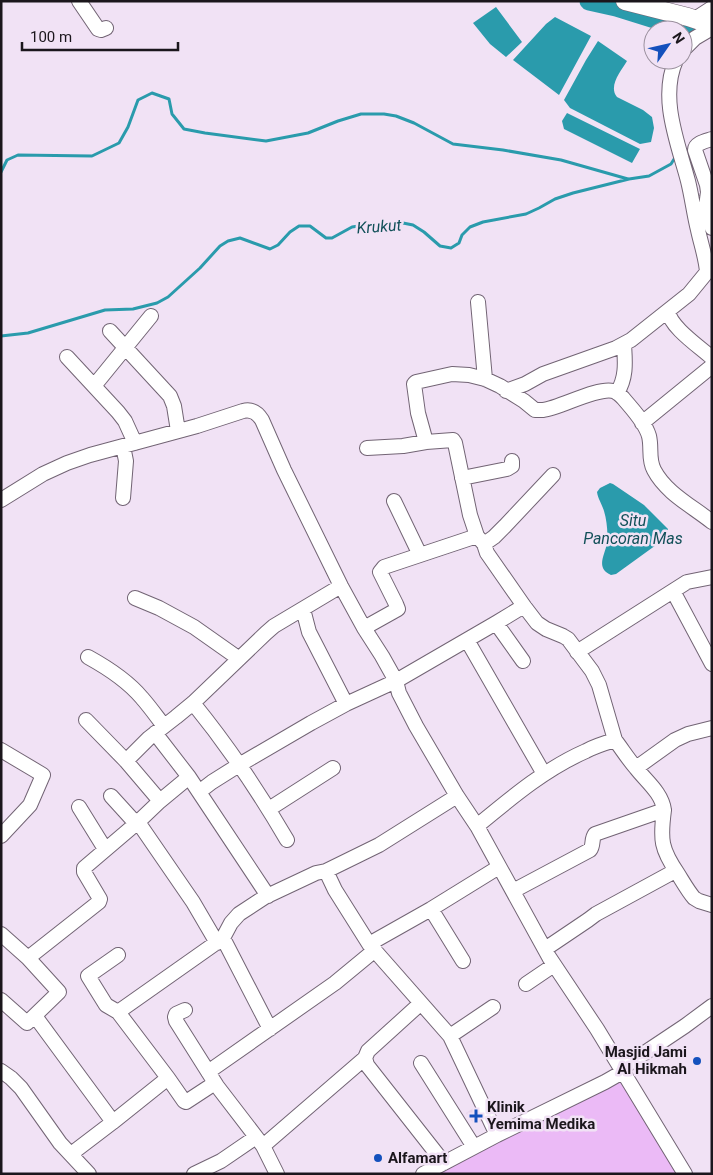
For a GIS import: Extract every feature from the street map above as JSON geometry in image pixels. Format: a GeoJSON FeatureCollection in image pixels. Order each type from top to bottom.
{"type":"FeatureCollection","features":[{"type":"Feature","properties":{"kind":"main road"},"geometry":{"type":"LineString","coordinates":[[625,1],[707,21]]}},
{"type":"Feature","properties":{"kind":"street"},"geometry":{"type":"LineString","coordinates":[[79,1],[98,29],[106,28]]}},
{"type":"Feature","properties":{"kind":"street"},"geometry":{"type":"LineString","coordinates":[[693,40],[707,21]]}},
{"type":"Feature","properties":{"kind":"street"},"geometry":{"type":"LineString","coordinates":[[506,391],[525,384],[543,374],[624,344],[639,335],[689,294],[707,272],[692,199],[671,116],[669,89],[672,70]]}},
{"type":"Feature","properties":{"kind":"street"},"geometry":{"type":"LineString","coordinates":[[712,139],[695,147],[707,185],[709,199],[706,207],[712,228]]}},
{"type":"Feature","properties":{"kind":"street"},"geometry":{"type":"LineString","coordinates":[[478,302],[485,379]]}},
{"type":"Feature","properties":{"kind":"street"},"geometry":{"type":"LineString","coordinates":[[668,311],[669,317],[682,332],[712,358]]}},
{"type":"Feature","properties":{"kind":"street"},"geometry":{"type":"LineString","coordinates":[[94,386],[151,316]]}},
{"type":"Feature","properties":{"kind":"street"},"geometry":{"type":"LineString","coordinates":[[110,330],[170,396],[174,406],[178,431]]}},
{"type":"Feature","properties":{"kind":"street"},"geometry":{"type":"LineString","coordinates":[[617,393],[624,380],[626,365],[624,344]]}},
{"type":"Feature","properties":{"kind":"street"},"geometry":{"type":"LineString","coordinates":[[67,357],[125,421],[129,444],[123,498]]}},
{"type":"Feature","properties":{"kind":"street"},"geometry":{"type":"LineString","coordinates":[[642,423],[712,366]]}},
{"type":"Feature","properties":{"kind":"street"},"geometry":{"type":"LineString","coordinates":[[426,442],[418,413],[415,382],[452,374],[469,375],[485,379],[524,401],[535,410],[543,410],[601,391],[612,391],[623,398],[647,431],[651,463],[658,477],[671,491],[712,522]]}},
{"type":"Feature","properties":{"kind":"street"},"geometry":{"type":"LineString","coordinates":[[1,500],[56,468],[90,455],[247,410],[257,413],[341,586],[396,681],[399,693],[457,796],[477,826],[554,965],[622,1068],[686,1174]]}},
{"type":"Feature","properties":{"kind":"street"},"geometry":{"type":"LineString","coordinates":[[367,448],[453,440],[470,515],[480,540],[524,606],[540,626],[568,639],[592,671],[599,685],[615,740],[658,794],[664,805],[663,846],[669,862],[694,898],[712,905]]}},
{"type":"Feature","properties":{"kind":"street"},"geometry":{"type":"LineString","coordinates":[[462,478],[507,469],[512,466],[512,461]]}},
{"type":"Feature","properties":{"kind":"street"},"geometry":{"type":"LineString","coordinates":[[364,628],[398,609],[383,580],[380,572],[381,569],[420,555],[494,537],[553,475]]}},
{"type":"Feature","properties":{"kind":"street"},"geometry":{"type":"LineString","coordinates":[[394,501],[420,555]]}},
{"type":"Feature","properties":{"kind":"street"},"geometry":{"type":"LineString","coordinates":[[577,652],[692,580],[712,577]]}},
{"type":"Feature","properties":{"kind":"street"},"geometry":{"type":"LineString","coordinates":[[126,761],[193,702],[274,626],[341,586]]}},
{"type":"Feature","properties":{"kind":"street"},"geometry":{"type":"LineString","coordinates":[[673,591],[711,663]]}},
{"type":"Feature","properties":{"kind":"street"},"geometry":{"type":"LineString","coordinates":[[135,598],[159,608],[194,627],[238,658]]}},
{"type":"Feature","properties":{"kind":"street"},"geometry":{"type":"LineString","coordinates":[[199,792],[239,765],[311,722],[396,681],[524,606]]}},
{"type":"Feature","properties":{"kind":"street"},"geometry":{"type":"LineString","coordinates":[[303,609],[309,632],[346,704]]}},
{"type":"Feature","properties":{"kind":"street"},"geometry":{"type":"LineString","coordinates":[[496,623],[523,661]]}},
{"type":"Feature","properties":{"kind":"street"},"geometry":{"type":"LineString","coordinates":[[467,640],[544,774]]}},
{"type":"Feature","properties":{"kind":"street"},"geometry":{"type":"LineString","coordinates":[[88,657],[110,670],[142,697],[189,777],[268,896]]}},
{"type":"Feature","properties":{"kind":"street"},"geometry":{"type":"LineString","coordinates":[[193,702],[239,765],[287,840]]}},
{"type":"Feature","properties":{"kind":"street"},"geometry":{"type":"LineString","coordinates":[[86,720],[126,761],[160,801]]}},
{"type":"Feature","properties":{"kind":"street"},"geometry":{"type":"LineString","coordinates":[[636,768],[674,740],[688,734],[712,728]]}},
{"type":"Feature","properties":{"kind":"street"},"geometry":{"type":"LineString","coordinates":[[477,826],[544,774],[586,750],[615,740]]}},
{"type":"Feature","properties":{"kind":"street"},"geometry":{"type":"LineString","coordinates":[[1,750],[43,775],[30,805],[1,836]]}},
{"type":"Feature","properties":{"kind":"street"},"geometry":{"type":"LineString","coordinates":[[268,809],[333,768]]}},
{"type":"Feature","properties":{"kind":"street"},"geometry":{"type":"LineString","coordinates":[[28,958],[99,902],[100,899],[84,868],[189,777]]}},
{"type":"Feature","properties":{"kind":"street"},"geometry":{"type":"LineString","coordinates":[[111,796],[133,820],[138,822],[220,940],[270,1029]]}},
{"type":"Feature","properties":{"kind":"street"},"geometry":{"type":"LineString","coordinates":[[118,1012],[220,940],[239,914],[268,896],[380,845],[457,796]]}},
{"type":"Feature","properties":{"kind":"street"},"geometry":{"type":"LineString","coordinates":[[79,808],[105,849]]}},
{"type":"Feature","properties":{"kind":"street"},"geometry":{"type":"LineString","coordinates":[[513,891],[590,850],[595,834],[664,810]]}},
{"type":"Feature","properties":{"kind":"street"},"geometry":{"type":"LineString","coordinates":[[118,955],[88,976],[106,1005],[118,1012],[186,1102],[211,1077],[270,1029],[335,983],[372,947],[499,867]]}},
{"type":"Feature","properties":{"kind":"street"},"geometry":{"type":"LineString","coordinates":[[326,871],[335,890],[372,947],[450,1036],[497,1135]]}},
{"type":"Feature","properties":{"kind":"street"},"geometry":{"type":"LineString","coordinates":[[545,949],[596,914],[675,871]]}},
{"type":"Feature","properties":{"kind":"street"},"geometry":{"type":"LineString","coordinates":[[432,909],[463,961]]}},
{"type":"Feature","properties":{"kind":"street"},"geometry":{"type":"LineString","coordinates":[[1,934],[28,958],[59,992],[27,1023],[1,1000]]}},
{"type":"Feature","properties":{"kind":"street"},"geometry":{"type":"LineString","coordinates":[[526,984],[554,965]]}},
{"type":"Feature","properties":{"kind":"street"},"geometry":{"type":"LineString","coordinates":[[194,1174],[260,1141],[365,1058],[368,1051],[421,1003]]}},
{"type":"Feature","properties":{"kind":"street"},"geometry":{"type":"LineString","coordinates":[[450,1036],[492,1007]]}},
{"type":"Feature","properties":{"kind":"street"},"geometry":{"type":"LineString","coordinates":[[185,1010],[176,1014],[174,1017],[176,1021],[211,1077],[260,1141],[277,1174]]}},
{"type":"Feature","properties":{"kind":"street"},"geometry":{"type":"LineString","coordinates":[[423,1174],[497,1135],[606,1082],[619,1074],[622,1068],[710,1011]]}},
{"type":"Feature","properties":{"kind":"street"},"geometry":{"type":"LineString","coordinates":[[34,1016],[113,1122]]}},
{"type":"Feature","properties":{"kind":"street"},"geometry":{"type":"LineString","coordinates":[[365,1058],[368,1065],[444,1163]]}},
{"type":"Feature","properties":{"kind":"street"},"geometry":{"type":"LineString","coordinates":[[421,1063],[474,1147]]}},
{"type":"Feature","properties":{"kind":"street"},"geometry":{"type":"LineString","coordinates":[[1,1071],[21,1088],[60,1143],[89,1174]]}},
{"type":"Feature","properties":{"kind":"street"},"geometry":{"type":"LineString","coordinates":[[71,1154],[168,1078]]}},
{"type":"Feature","properties":{"kind":"shaded area"},"geometry":{"type":"Polygon","coordinates":[[[621,1077],[680,1174],[428,1174],[621,1077]]]}},
{"type":"Feature","properties":{"kind":"shaded area","name":"Klinik Yemima Medika"},"geometry":{"type":"Polygon","coordinates":[[[478,1105],[485,1119],[474,1124],[466,1113],[478,1105]]]}},
{"type":"Feature","properties":{"kind":"water"},"geometry":{"type":"Polygon","coordinates":[[[496,7],[522,42],[506,57],[490,44],[473,23],[496,7]]]}},
{"type":"Feature","properties":{"kind":"water"},"geometry":{"type":"Polygon","coordinates":[[[555,17],[591,36],[559,95],[513,60],[546,24],[555,17]]]}},
{"type":"Feature","properties":{"kind":"water"},"geometry":{"type":"Polygon","coordinates":[[[598,41],[627,61],[616,79],[615,93],[617,97],[643,110],[652,117],[654,128],[651,142],[640,144],[570,108],[564,100],[598,41]]]}},
{"type":"Feature","properties":{"kind":"water"},"geometry":{"type":"Polygon","coordinates":[[[567,113],[640,149],[632,163],[564,129],[562,121],[567,113]]]}},
{"type":"Feature","properties":{"kind":"water","name":"Situ Pancoran Mas"},"geometry":{"type":"Polygon","coordinates":[[[610,483],[644,505],[668,529],[667,535],[663,540],[616,574],[611,575],[603,569],[602,565],[607,543],[607,527],[604,511],[597,492],[600,488],[610,483]]]}},
{"type":"Feature","properties":{"kind":"waterway","name":"Krukut"},"geometry":{"type":"LineString","coordinates":[[589,1],[689,27],[697,32]]}},
{"type":"Feature","properties":{"kind":"waterway"},"geometry":{"type":"LineString","coordinates":[[1,172],[7,160],[18,155],[92,156],[119,143],[128,127],[138,100],[152,93],[169,99],[172,114],[184,129],[205,133],[266,141],[308,133],[361,114],[384,114],[396,116],[414,123],[453,144],[561,160],[628,179]]}},
{"type":"Feature","properties":{"kind":"waterway","name":"Krukut"},"geometry":{"type":"LineString","coordinates":[[1,336],[28,333],[105,310],[133,309],[157,303],[168,297],[200,268],[220,246],[228,241],[240,238],[270,249],[278,245],[290,232],[299,226],[310,226],[326,238],[332,238],[352,227],[403,223],[413,225],[440,246],[451,248],[459,243],[462,235],[470,227],[483,222],[526,214],[555,199],[573,193],[649,176],[671,164],[676,156]]}},
{"type":"Feature","properties":{"kind":"place","name":"Masjid Jami Al Hikmah"},"geometry":{"type":"Point","coordinates":[697,1061]}},
{"type":"Feature","properties":{"kind":"place","name":"Klinik Yemima Medika"},"geometry":{"type":"Point","coordinates":[476,1116]}},
{"type":"Feature","properties":{"kind":"place","name":"Alfamart"},"geometry":{"type":"Point","coordinates":[378,1158]}}]}
